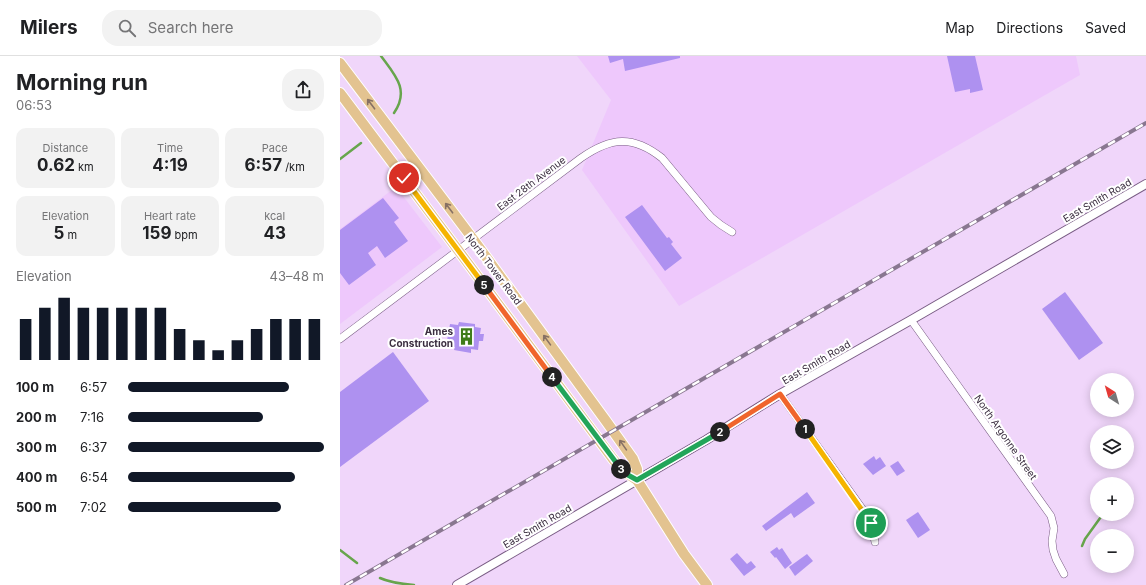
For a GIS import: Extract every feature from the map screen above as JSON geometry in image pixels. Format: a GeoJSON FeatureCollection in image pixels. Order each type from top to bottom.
{"type":"FeatureCollection","features":[{"type":"Feature","properties":{"kind":"main road","name":"North Tower Road"},"geometry":{"type":"LineString","coordinates":[[340,63],[473,239],[627,450],[635,463],[637,469],[637,480]]}},
{"type":"Feature","properties":{"kind":"main road","name":"North Tower Road"},"geometry":{"type":"LineString","coordinates":[[340,93],[613,459],[622,470],[637,480],[684,554],[706,585]]}},
{"type":"Feature","properties":{"kind":"street","name":"East 28th Avenue"},"geometry":{"type":"LineString","coordinates":[[340,339],[590,151],[606,144],[625,141],[640,144],[648,148],[662,158],[711,217],[732,232]]}},
{"type":"Feature","properties":{"kind":"street","name":"East Smith Road"},"geometry":{"type":"LineString","coordinates":[[457,585],[706,440],[780,394],[1146,184]]}},
{"type":"Feature","properties":{"kind":"street","name":"North Argonne Street"},"geometry":{"type":"LineString","coordinates":[[911,320],[1051,516],[1054,528],[1052,540],[1053,550],[1064,574]]}},
{"type":"Feature","properties":{"kind":"street"},"geometry":{"type":"LineString","coordinates":[[780,394],[866,514],[871,523],[875,542]]}},
{"type":"Feature","properties":{"kind":"shaded area"},"geometry":{"type":"Polygon","coordinates":[[[577,56],[1076,56],[1080,75],[679,306],[582,170],[611,100],[577,56]]]}},
{"type":"Feature","properties":{"kind":"shaded area"},"geometry":{"type":"Polygon","coordinates":[[[396,187],[442,247],[340,324],[340,229],[396,187]]]}},
{"type":"Feature","properties":{"kind":"building"},"geometry":{"type":"Polygon","coordinates":[[[608,56],[680,56],[680,58],[625,71],[623,59],[610,63],[608,56]]]}},
{"type":"Feature","properties":{"kind":"building"},"geometry":{"type":"Polygon","coordinates":[[[947,56],[975,56],[983,90],[970,93],[970,89],[955,92],[947,56]]]}},
{"type":"Feature","properties":{"kind":"building"},"geometry":{"type":"Polygon","coordinates":[[[383,198],[399,218],[394,222],[408,241],[385,258],[377,246],[368,253],[376,265],[349,285],[340,273],[340,230],[383,198]]]}},
{"type":"Feature","properties":{"kind":"building"},"geometry":{"type":"Polygon","coordinates":[[[642,205],[667,238],[669,237],[673,242],[671,244],[682,258],[665,271],[625,217],[642,205]]]}},
{"type":"Feature","properties":{"kind":"building"},"geometry":{"type":"Polygon","coordinates":[[[1065,292],[1103,343],[1079,360],[1042,309],[1065,292]]]}},
{"type":"Feature","properties":{"kind":"building","name":"Ames Construction"},"geometry":{"type":"Polygon","coordinates":[[[459,322],[475,324],[475,327],[481,328],[480,334],[484,334],[483,341],[479,341],[478,350],[471,349],[471,353],[454,350],[455,347],[446,346],[450,324],[458,325],[459,322]]]}},
{"type":"Feature","properties":{"kind":"building"},"geometry":{"type":"Polygon","coordinates":[[[393,352],[429,401],[340,467],[340,392],[393,352]]]}},
{"type":"Feature","properties":{"kind":"building"},"geometry":{"type":"Polygon","coordinates":[[[874,456],[876,460],[880,457],[886,466],[873,475],[863,464],[874,456]]]}},
{"type":"Feature","properties":{"kind":"building"},"geometry":{"type":"Polygon","coordinates":[[[898,461],[905,471],[897,476],[890,466],[898,461]]]}},
{"type":"Feature","properties":{"kind":"building"},"geometry":{"type":"Polygon","coordinates":[[[807,492],[815,503],[794,518],[791,513],[766,531],[762,526],[807,492]]]}},
{"type":"Feature","properties":{"kind":"building"},"geometry":{"type":"Polygon","coordinates":[[[918,512],[930,530],[918,538],[906,520],[918,512]]]}},
{"type":"Feature","properties":{"kind":"building"},"geometry":{"type":"Polygon","coordinates":[[[777,547],[779,550],[782,548],[792,563],[785,569],[770,552],[777,547]]]}},
{"type":"Feature","properties":{"kind":"building"},"geometry":{"type":"Polygon","coordinates":[[[737,553],[747,564],[751,561],[756,567],[744,576],[730,559],[737,553]]]}},
{"type":"Feature","properties":{"kind":"building"},"geometry":{"type":"Polygon","coordinates":[[[807,554],[813,561],[795,576],[789,567],[807,554]]]}},
{"type":"Feature","properties":{"kind":"waterway"},"geometry":{"type":"LineString","coordinates":[[381,56],[395,76],[401,90],[399,105],[394,113]]}},
{"type":"Feature","properties":{"kind":"waterway"},"geometry":{"type":"LineString","coordinates":[[340,159],[361,143]]}},
{"type":"Feature","properties":{"kind":"waterway"},"geometry":{"type":"LineString","coordinates":[[1082,546],[1085,539],[1098,521]]}},
{"type":"Feature","properties":{"kind":"waterway"},"geometry":{"type":"LineString","coordinates":[[340,550],[357,563]]}},
{"type":"Feature","properties":{"kind":"waterway"},"geometry":{"type":"LineString","coordinates":[[380,578],[401,584],[414,585]]}},
{"type":"Feature","properties":{"kind":"railway"},"geometry":{"type":"LineString","coordinates":[[346,585],[1146,123]]}},
{"type":"Feature","properties":{"kind":"place","name":"Ames Construction"},"geometry":{"type":"Point","coordinates":[466,337]}},
{"type":"Feature","properties":{"kind":"route"},"geometry":{"type":"LineString","coordinates":[[404,178],[598,440],[622,470],[628,475],[637,480],[706,440],[780,394],[871,523]]}}]}
